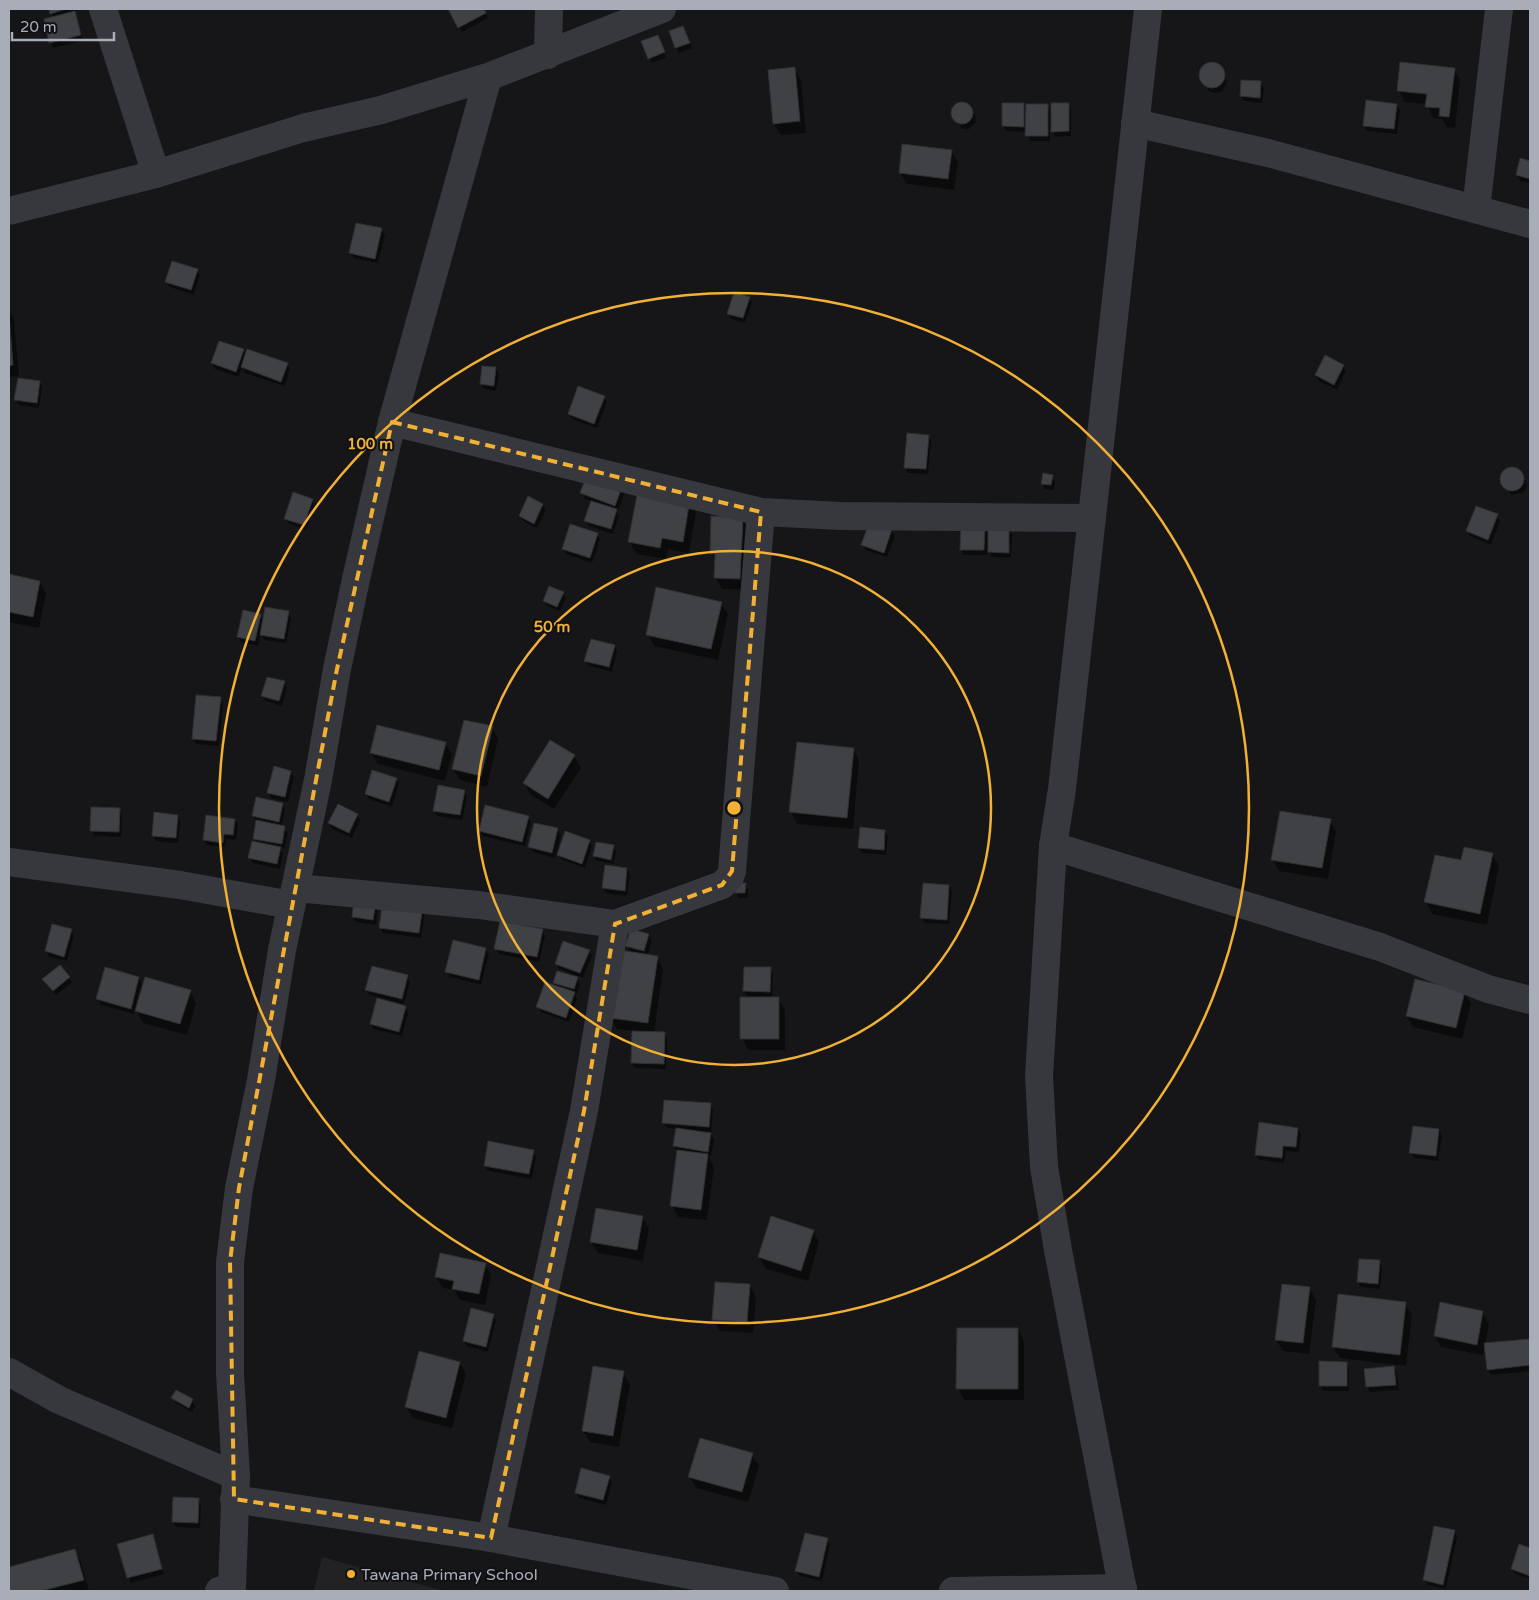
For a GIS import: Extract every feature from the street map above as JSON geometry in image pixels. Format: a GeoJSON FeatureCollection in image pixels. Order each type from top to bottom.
{"type":"FeatureCollection","features":[{"type":"Feature","properties":{"kind":"street"},"geometry":{"type":"LineString","coordinates":[[103,9],[156,174]]}},
{"type":"Feature","properties":{"kind":"street"},"geometry":{"type":"LineString","coordinates":[[548,55],[549,9]]}},
{"type":"Feature","properties":{"kind":"street"},"geometry":{"type":"LineString","coordinates":[[9,211],[156,174],[303,128],[381,110],[488,78],[662,9]]}},
{"type":"Feature","properties":{"kind":"street"},"geometry":{"type":"LineString","coordinates":[[953,1591],[1123,1590],[1044,1167],[1039,1076],[1053,846],[1062,788],[1148,9]]}},
{"type":"Feature","properties":{"kind":"street"},"geometry":{"type":"LineString","coordinates":[[1476,208],[1499,9]]}},
{"type":"Feature","properties":{"kind":"street"},"geometry":{"type":"LineString","coordinates":[[227,1590],[235,1487],[230,1373],[230,1262],[238,1188],[261,1080],[339,660],[392,422],[488,78]]}},
{"type":"Feature","properties":{"kind":"street"},"geometry":{"type":"LineString","coordinates":[[1135,123],[1268,153],[1530,224]]}},
{"type":"Feature","properties":{"kind":"street"},"geometry":{"type":"LineString","coordinates":[[392,422],[762,512],[841,516],[1092,518]]}},
{"type":"Feature","properties":{"kind":"street"},"geometry":{"type":"LineString","coordinates":[[9,862],[180,885],[294,897],[479,905],[616,924],[722,885],[732,871],[762,512]]}},
{"type":"Feature","properties":{"kind":"street"},"geometry":{"type":"LineString","coordinates":[[1053,846],[1380,947],[1488,989],[1530,1000]]}},
{"type":"Feature","properties":{"kind":"street"},"geometry":{"type":"LineString","coordinates":[[490,1538],[584,1111],[616,924]]}},
{"type":"Feature","properties":{"kind":"street"},"geometry":{"type":"LineString","coordinates":[[9,1372],[59,1400],[235,1487],[490,1538],[775,1591]]}},
{"type":"Feature","properties":{"kind":"highlighted area"},"geometry":{"type":"Polygon","coordinates":[[[392,422],[761,512],[732,871],[722,885],[615,924],[584,1111],[491,1538],[234,1499],[230,1262],[239,1188],[337,669],[392,422]]]}},
{"type":"Feature","properties":{"kind":"shaded area","name":"Tawana Primary School"},"geometry":{"type":"Polygon","coordinates":[[[322,1557],[444,1591],[314,1591],[322,1557]]]}},
{"type":"Feature","properties":{"kind":"building"},"geometry":{"type":"Polygon","coordinates":[[[49,9],[66,9],[50,14],[49,9]]]}},
{"type":"Feature","properties":{"kind":"building"},"geometry":{"type":"Polygon","coordinates":[[[448,9],[484,9],[486,13],[458,28],[448,9]]]}},
{"type":"Feature","properties":{"kind":"building"},"geometry":{"type":"Polygon","coordinates":[[[75,11],[81,35],[49,43],[44,19],[75,11]]]}},
{"type":"Feature","properties":{"kind":"building"},"geometry":{"type":"Polygon","coordinates":[[[683,26],[690,43],[675,48],[669,31],[683,26]]]}},
{"type":"Feature","properties":{"kind":"building"},"geometry":{"type":"Polygon","coordinates":[[[658,35],[665,52],[648,59],[641,41],[658,35]]]}},
{"type":"Feature","properties":{"kind":"building"},"geometry":{"type":"Polygon","coordinates":[[[1212,62],[1221,66],[1225,75],[1221,84],[1212,88],[1203,84],[1199,75],[1203,66],[1212,62]]]}},
{"type":"Feature","properties":{"kind":"building"},"geometry":{"type":"Polygon","coordinates":[[[1400,62],[1455,68],[1449,117],[1439,116],[1440,108],[1425,107],[1427,94],[1397,91],[1400,62]]]}},
{"type":"Feature","properties":{"kind":"building"},"geometry":{"type":"Polygon","coordinates":[[[795,67],[800,121],[773,124],[768,70],[795,67]]]}},
{"type":"Feature","properties":{"kind":"building"},"geometry":{"type":"Polygon","coordinates":[[[1241,80],[1261,81],[1260,98],[1240,96],[1241,80]]]}},
{"type":"Feature","properties":{"kind":"building"},"geometry":{"type":"Polygon","coordinates":[[[1366,100],[1397,104],[1394,129],[1363,126],[1366,100]]]}},
{"type":"Feature","properties":{"kind":"building"},"geometry":{"type":"Polygon","coordinates":[[[958,102],[966,102],[973,109],[973,117],[966,124],[958,124],[951,117],[951,109],[958,102]]]}},
{"type":"Feature","properties":{"kind":"building"},"geometry":{"type":"Polygon","coordinates":[[[1002,103],[1024,103],[1024,127],[1002,126],[1002,103]]]}},
{"type":"Feature","properties":{"kind":"building"},"geometry":{"type":"Polygon","coordinates":[[[1051,103],[1069,103],[1069,131],[1051,132],[1051,103]]]}},
{"type":"Feature","properties":{"kind":"building"},"geometry":{"type":"Polygon","coordinates":[[[1026,104],[1048,104],[1048,136],[1025,136],[1026,104]]]}},
{"type":"Feature","properties":{"kind":"building"},"geometry":{"type":"Polygon","coordinates":[[[902,144],[952,150],[948,179],[899,173],[902,144]]]}},
{"type":"Feature","properties":{"kind":"building"},"geometry":{"type":"Polygon","coordinates":[[[1520,158],[1530,161],[1530,179],[1516,175],[1520,158]]]}},
{"type":"Feature","properties":{"kind":"building"},"geometry":{"type":"Polygon","coordinates":[[[356,223],[382,228],[375,259],[349,253],[356,223]]]}},
{"type":"Feature","properties":{"kind":"building"},"geometry":{"type":"Polygon","coordinates":[[[172,261],[198,269],[191,290],[165,282],[172,261]]]}},
{"type":"Feature","properties":{"kind":"building"},"geometry":{"type":"Polygon","coordinates":[[[734,292],[750,297],[743,318],[727,314],[734,292]]]}},
{"type":"Feature","properties":{"kind":"building"},"geometry":{"type":"Polygon","coordinates":[[[9,314],[13,365],[9,366],[9,314]]]}},
{"type":"Feature","properties":{"kind":"building"},"geometry":{"type":"Polygon","coordinates":[[[219,341],[244,349],[236,372],[211,363],[219,341]]]}},
{"type":"Feature","properties":{"kind":"building"},"geometry":{"type":"Polygon","coordinates":[[[247,349],[288,363],[281,382],[241,367],[247,349]]]}},
{"type":"Feature","properties":{"kind":"building"},"geometry":{"type":"Polygon","coordinates":[[[1325,355],[1344,365],[1334,385],[1315,375],[1325,355]]]}},
{"type":"Feature","properties":{"kind":"building"},"geometry":{"type":"Polygon","coordinates":[[[482,366],[496,367],[494,386],[480,384],[482,366]]]}},
{"type":"Feature","properties":{"kind":"building"},"geometry":{"type":"Polygon","coordinates":[[[18,378],[40,381],[37,403],[14,400],[18,378]]]}},
{"type":"Feature","properties":{"kind":"building"},"geometry":{"type":"Polygon","coordinates":[[[578,386],[605,396],[594,424],[568,414],[578,386]]]}},
{"type":"Feature","properties":{"kind":"building"},"geometry":{"type":"Polygon","coordinates":[[[907,433],[929,435],[926,469],[904,468],[907,433]]]}},
{"type":"Feature","properties":{"kind":"building"},"geometry":{"type":"Polygon","coordinates":[[[1512,467],[1517,468],[1523,474],[1523,484],[1517,490],[1512,491],[1507,490],[1501,484],[1500,479],[1501,474],[1507,468],[1512,467]]]}},
{"type":"Feature","properties":{"kind":"building"},"geometry":{"type":"Polygon","coordinates":[[[588,472],[623,484],[615,506],[580,493],[588,472]]]}},
{"type":"Feature","properties":{"kind":"building"},"geometry":{"type":"Polygon","coordinates":[[[1043,473],[1053,475],[1051,485],[1041,484],[1043,473]]]}},
{"type":"Feature","properties":{"kind":"building"},"geometry":{"type":"Polygon","coordinates":[[[638,490],[690,499],[683,542],[662,538],[660,548],[628,542],[638,490]]]}},
{"type":"Feature","properties":{"kind":"building"},"geometry":{"type":"Polygon","coordinates":[[[293,492],[313,499],[304,525],[284,519],[293,492]]]}},
{"type":"Feature","properties":{"kind":"building"},"geometry":{"type":"Polygon","coordinates":[[[528,496],[543,504],[534,524],[519,516],[528,496]]]}},
{"type":"Feature","properties":{"kind":"building"},"geometry":{"type":"Polygon","coordinates":[[[591,501],[617,509],[611,529],[584,521],[591,501]]]}},
{"type":"Feature","properties":{"kind":"building"},"geometry":{"type":"Polygon","coordinates":[[[1476,506],[1498,514],[1488,540],[1466,531],[1476,506]]]}},
{"type":"Feature","properties":{"kind":"building"},"geometry":{"type":"Polygon","coordinates":[[[711,516],[743,518],[740,579],[714,578],[715,554],[710,554],[711,516]]]}},
{"type":"Feature","properties":{"kind":"building"},"geometry":{"type":"Polygon","coordinates":[[[870,521],[892,529],[884,553],[861,545],[870,521]]]}},
{"type":"Feature","properties":{"kind":"building"},"geometry":{"type":"Polygon","coordinates":[[[570,524],[598,533],[590,558],[562,549],[570,524]]]}},
{"type":"Feature","properties":{"kind":"building"},"geometry":{"type":"Polygon","coordinates":[[[961,524],[985,524],[984,550],[960,550],[961,524]]]}},
{"type":"Feature","properties":{"kind":"building"},"geometry":{"type":"Polygon","coordinates":[[[988,527],[1009,528],[1009,553],[988,552],[988,527]]]}},
{"type":"Feature","properties":{"kind":"building"},"geometry":{"type":"Polygon","coordinates":[[[9,574],[40,581],[33,617],[9,612],[9,574]]]}},
{"type":"Feature","properties":{"kind":"building"},"geometry":{"type":"Polygon","coordinates":[[[549,586],[564,592],[557,607],[543,601],[549,586]]]}},
{"type":"Feature","properties":{"kind":"building"},"geometry":{"type":"Polygon","coordinates":[[[656,587],[722,602],[711,649],[646,635],[656,587]]]}},
{"type":"Feature","properties":{"kind":"building"},"geometry":{"type":"Polygon","coordinates":[[[265,607],[289,611],[284,639],[260,635],[265,607]]]}},
{"type":"Feature","properties":{"kind":"building"},"geometry":{"type":"Polygon","coordinates":[[[243,610],[261,614],[255,641],[237,637],[243,610]]]}},
{"type":"Feature","properties":{"kind":"building"},"geometry":{"type":"Polygon","coordinates":[[[591,639],[615,645],[609,667],[584,661],[591,639]]]}},
{"type":"Feature","properties":{"kind":"building"},"geometry":{"type":"Polygon","coordinates":[[[267,677],[285,681],[279,701],[261,696],[267,677]]]}},
{"type":"Feature","properties":{"kind":"building"},"geometry":{"type":"Polygon","coordinates":[[[196,695],[221,697],[216,741],[192,739],[196,695]]]}},
{"type":"Feature","properties":{"kind":"building"},"geometry":{"type":"Polygon","coordinates":[[[464,720],[493,726],[481,776],[452,769],[464,720]]]}},
{"type":"Feature","properties":{"kind":"building"},"geometry":{"type":"Polygon","coordinates":[[[377,725],[446,742],[439,770],[370,753],[377,725]]]}},
{"type":"Feature","properties":{"kind":"building"},"geometry":{"type":"Polygon","coordinates":[[[550,740],[575,755],[548,799],[523,783],[550,740]]]}},
{"type":"Feature","properties":{"kind":"building"},"geometry":{"type":"Polygon","coordinates":[[[797,742],[854,748],[847,818],[789,812],[797,742]]]}},
{"type":"Feature","properties":{"kind":"building"},"geometry":{"type":"Polygon","coordinates":[[[274,766],[291,771],[285,797],[267,793],[274,766]]]}},
{"type":"Feature","properties":{"kind":"building"},"geometry":{"type":"Polygon","coordinates":[[[372,770],[397,778],[389,802],[365,794],[372,770]]]}},
{"type":"Feature","properties":{"kind":"building"},"geometry":{"type":"Polygon","coordinates":[[[438,785],[465,790],[460,815],[433,811],[438,785]]]}},
{"type":"Feature","properties":{"kind":"building"},"geometry":{"type":"Polygon","coordinates":[[[256,797],[283,803],[279,822],[252,816],[256,797]]]}},
{"type":"Feature","properties":{"kind":"building"},"geometry":{"type":"Polygon","coordinates":[[[338,804],[358,814],[349,833],[328,823],[338,804]]]}},
{"type":"Feature","properties":{"kind":"building"},"geometry":{"type":"Polygon","coordinates":[[[485,805],[529,816],[522,842],[479,831],[485,805]]]}},
{"type":"Feature","properties":{"kind":"building"},"geometry":{"type":"Polygon","coordinates":[[[91,807],[120,808],[119,832],[90,831],[91,807]]]}},
{"type":"Feature","properties":{"kind":"building"},"geometry":{"type":"Polygon","coordinates":[[[1280,811],[1331,819],[1322,868],[1271,860],[1280,811]]]}},
{"type":"Feature","properties":{"kind":"building"},"geometry":{"type":"Polygon","coordinates":[[[154,812],[178,815],[176,838],[152,836],[154,812]]]}},
{"type":"Feature","properties":{"kind":"building"},"geometry":{"type":"Polygon","coordinates":[[[206,815],[235,819],[233,835],[224,834],[223,843],[203,840],[206,815]]]}},
{"type":"Feature","properties":{"kind":"building"},"geometry":{"type":"Polygon","coordinates":[[[256,820],[285,826],[282,844],[253,839],[256,820]]]}},
{"type":"Feature","properties":{"kind":"building"},"geometry":{"type":"Polygon","coordinates":[[[534,823],[558,828],[552,853],[528,847],[534,823]]]}},
{"type":"Feature","properties":{"kind":"building"},"geometry":{"type":"Polygon","coordinates":[[[860,827],[885,830],[884,850],[858,848],[860,827]]]}},
{"type":"Feature","properties":{"kind":"building"},"geometry":{"type":"Polygon","coordinates":[[[565,831],[590,840],[582,864],[557,855],[565,831]]]}},
{"type":"Feature","properties":{"kind":"building"},"geometry":{"type":"Polygon","coordinates":[[[252,841],[281,847],[277,864],[248,858],[252,841]]]}},
{"type":"Feature","properties":{"kind":"building"},"geometry":{"type":"Polygon","coordinates":[[[596,842],[614,845],[611,860],[593,856],[596,842]]]}},
{"type":"Feature","properties":{"kind":"building"},"geometry":{"type":"Polygon","coordinates":[[[1464,847],[1493,853],[1480,914],[1424,902],[1435,855],[1461,860],[1464,847]]]}},
{"type":"Feature","properties":{"kind":"building"},"geometry":{"type":"Polygon","coordinates":[[[605,865],[627,868],[625,891],[602,888],[605,865]]]}},
{"type":"Feature","properties":{"kind":"building"},"geometry":{"type":"Polygon","coordinates":[[[735,883],[746,883],[745,893],[735,893],[735,883]]]}},
{"type":"Feature","properties":{"kind":"building"},"geometry":{"type":"Polygon","coordinates":[[[923,883],[949,885],[947,920],[920,918],[923,883]]]}},
{"type":"Feature","properties":{"kind":"building"},"geometry":{"type":"Polygon","coordinates":[[[354,899],[376,902],[373,920],[352,917],[354,899]]]}},
{"type":"Feature","properties":{"kind":"building"},"geometry":{"type":"Polygon","coordinates":[[[383,900],[423,905],[419,933],[379,928],[383,900]]]}},
{"type":"Feature","properties":{"kind":"building"},"geometry":{"type":"Polygon","coordinates":[[[500,921],[543,929],[537,957],[494,949],[500,921]]]}},
{"type":"Feature","properties":{"kind":"building"},"geometry":{"type":"Polygon","coordinates":[[[52,924],[72,929],[64,957],[45,951],[52,924]]]}},
{"type":"Feature","properties":{"kind":"building"},"geometry":{"type":"Polygon","coordinates":[[[631,929],[649,934],[644,951],[625,946],[631,929]]]}},
{"type":"Feature","properties":{"kind":"building"},"geometry":{"type":"Polygon","coordinates":[[[453,940],[486,948],[479,980],[445,972],[453,940]]]}},
{"type":"Feature","properties":{"kind":"building"},"geometry":{"type":"Polygon","coordinates":[[[563,941],[590,950],[580,973],[555,964],[563,941]]]}},
{"type":"Feature","properties":{"kind":"building"},"geometry":{"type":"Polygon","coordinates":[[[619,950],[658,956],[648,1023],[610,1018],[619,950]]]}},
{"type":"Feature","properties":{"kind":"building"},"geometry":{"type":"Polygon","coordinates":[[[60,965],[70,977],[53,991],[42,979],[60,965]]]}},
{"type":"Feature","properties":{"kind":"building"},"geometry":{"type":"Polygon","coordinates":[[[372,966],[408,975],[402,999],[365,990],[372,966]]]}},
{"type":"Feature","properties":{"kind":"building"},"geometry":{"type":"Polygon","coordinates":[[[105,967],[139,977],[131,1009],[96,999],[105,967]]]}},
{"type":"Feature","properties":{"kind":"building"},"geometry":{"type":"Polygon","coordinates":[[[744,967],[771,967],[770,992],[743,991],[744,967]]]}},
{"type":"Feature","properties":{"kind":"building"},"geometry":{"type":"Polygon","coordinates":[[[557,971],[578,977],[574,989],[553,983],[557,971]]]}},
{"type":"Feature","properties":{"kind":"building"},"geometry":{"type":"Polygon","coordinates":[[[145,977],[191,990],[180,1024],[135,1011],[145,977]]]}},
{"type":"Feature","properties":{"kind":"building"},"geometry":{"type":"Polygon","coordinates":[[[1415,979],[1465,991],[1456,1028],[1406,1016],[1415,979]]]}},
{"type":"Feature","properties":{"kind":"building"},"geometry":{"type":"Polygon","coordinates":[[[545,982],[575,992],[566,1018],[536,1007],[545,982]]]}},
{"type":"Feature","properties":{"kind":"building"},"geometry":{"type":"Polygon","coordinates":[[[740,997],[779,997],[779,1039],[740,1039],[740,997]]]}},
{"type":"Feature","properties":{"kind":"building"},"geometry":{"type":"Polygon","coordinates":[[[377,998],[406,1006],[399,1032],[370,1024],[377,998]]]}},
{"type":"Feature","properties":{"kind":"building"},"geometry":{"type":"Polygon","coordinates":[[[632,1031],[665,1032],[664,1064],[631,1063],[632,1031]]]}},
{"type":"Feature","properties":{"kind":"building"},"geometry":{"type":"Polygon","coordinates":[[[664,1100],[711,1103],[709,1127],[662,1123],[664,1100]]]}},
{"type":"Feature","properties":{"kind":"building"},"geometry":{"type":"Polygon","coordinates":[[[1259,1122],[1298,1128],[1296,1147],[1283,1146],[1282,1158],[1255,1155],[1259,1122]]]}},
{"type":"Feature","properties":{"kind":"building"},"geometry":{"type":"Polygon","coordinates":[[[1413,1126],[1439,1129],[1436,1156],[1409,1153],[1413,1126]]]}},
{"type":"Feature","properties":{"kind":"building"},"geometry":{"type":"Polygon","coordinates":[[[676,1128],[711,1133],[708,1152],[673,1146],[676,1128]]]}},
{"type":"Feature","properties":{"kind":"building"},"geometry":{"type":"Polygon","coordinates":[[[488,1141],[534,1150],[529,1174],[484,1166],[488,1141]]]}},
{"type":"Feature","properties":{"kind":"building"},"geometry":{"type":"Polygon","coordinates":[[[677,1150],[708,1154],[701,1210],[670,1206],[677,1150]]]}},
{"type":"Feature","properties":{"kind":"building"},"geometry":{"type":"Polygon","coordinates":[[[596,1208],[643,1216],[637,1250],[590,1242],[596,1208]]]}},
{"type":"Feature","properties":{"kind":"building"},"geometry":{"type":"Polygon","coordinates":[[[771,1216],[814,1230],[801,1271],[758,1257],[771,1216]]]}},
{"type":"Feature","properties":{"kind":"building"},"geometry":{"type":"Polygon","coordinates":[[[440,1253],[486,1263],[479,1294],[452,1289],[454,1281],[435,1277],[440,1253]]]}},
{"type":"Feature","properties":{"kind":"building"},"geometry":{"type":"Polygon","coordinates":[[[1359,1259],[1380,1260],[1378,1284],[1357,1282],[1359,1259]]]}},
{"type":"Feature","properties":{"kind":"building"},"geometry":{"type":"Polygon","coordinates":[[[715,1282],[750,1284],[747,1322],[712,1320],[715,1282]]]}},
{"type":"Feature","properties":{"kind":"building"},"geometry":{"type":"Polygon","coordinates":[[[1282,1284],[1310,1287],[1303,1343],[1275,1340],[1282,1284]]]}},
{"type":"Feature","properties":{"kind":"building"},"geometry":{"type":"Polygon","coordinates":[[[1338,1294],[1406,1302],[1400,1355],[1332,1347],[1338,1294]]]}},
{"type":"Feature","properties":{"kind":"building"},"geometry":{"type":"Polygon","coordinates":[[[1440,1302],[1483,1311],[1477,1345],[1434,1336],[1440,1302]]]}},
{"type":"Feature","properties":{"kind":"building"},"geometry":{"type":"Polygon","coordinates":[[[471,1308],[494,1314],[486,1347],[463,1341],[471,1308]]]}},
{"type":"Feature","properties":{"kind":"building"},"geometry":{"type":"Polygon","coordinates":[[[957,1328],[1018,1328],[1018,1389],[956,1389],[957,1328]]]}},
{"type":"Feature","properties":{"kind":"building"},"geometry":{"type":"Polygon","coordinates":[[[1530,1339],[1530,1365],[1487,1370],[1484,1343],[1530,1339]]]}},
{"type":"Feature","properties":{"kind":"building"},"geometry":{"type":"Polygon","coordinates":[[[419,1351],[460,1362],[446,1418],[405,1407],[419,1351]]]}},
{"type":"Feature","properties":{"kind":"building"},"geometry":{"type":"Polygon","coordinates":[[[1319,1361],[1347,1362],[1347,1386],[1319,1386],[1319,1361]]]}},
{"type":"Feature","properties":{"kind":"building"},"geometry":{"type":"Polygon","coordinates":[[[593,1366],[624,1371],[613,1436],[582,1431],[593,1366]]]}},
{"type":"Feature","properties":{"kind":"building"},"geometry":{"type":"Polygon","coordinates":[[[1394,1366],[1396,1385],[1366,1387],[1364,1369],[1394,1366]]]}},
{"type":"Feature","properties":{"kind":"building"},"geometry":{"type":"Polygon","coordinates":[[[176,1390],[193,1399],[189,1408],[171,1398],[176,1390]]]}},
{"type":"Feature","properties":{"kind":"building"},"geometry":{"type":"Polygon","coordinates":[[[700,1438],[753,1453],[742,1492],[688,1477],[700,1438]]]}},
{"type":"Feature","properties":{"kind":"building"},"geometry":{"type":"Polygon","coordinates":[[[581,1468],[610,1476],[603,1500],[575,1493],[581,1468]]]}},
{"type":"Feature","properties":{"kind":"building"},"geometry":{"type":"Polygon","coordinates":[[[173,1497],[199,1498],[198,1523],[172,1522],[173,1497]]]}},
{"type":"Feature","properties":{"kind":"building"},"geometry":{"type":"Polygon","coordinates":[[[1434,1526],[1455,1530],[1443,1585],[1423,1580],[1434,1526]]]}},
{"type":"Feature","properties":{"kind":"building"},"geometry":{"type":"Polygon","coordinates":[[[805,1533],[828,1538],[819,1577],[795,1571],[805,1533]]]}},
{"type":"Feature","properties":{"kind":"building"},"geometry":{"type":"Polygon","coordinates":[[[153,1534],[162,1569],[127,1578],[117,1544],[153,1534]]]}},
{"type":"Feature","properties":{"kind":"building"},"geometry":{"type":"Polygon","coordinates":[[[1519,1544],[1530,1548],[1530,1576],[1511,1569],[1519,1544]]]}},
{"type":"Feature","properties":{"kind":"building"},"geometry":{"type":"Polygon","coordinates":[[[75,1549],[84,1580],[41,1591],[9,1591],[9,1567],[75,1549]]]}},
{"type":"Feature","properties":{"kind":"place","name":"Tawana Primary School"},"geometry":{"type":"Point","coordinates":[351,1574]}}]}
